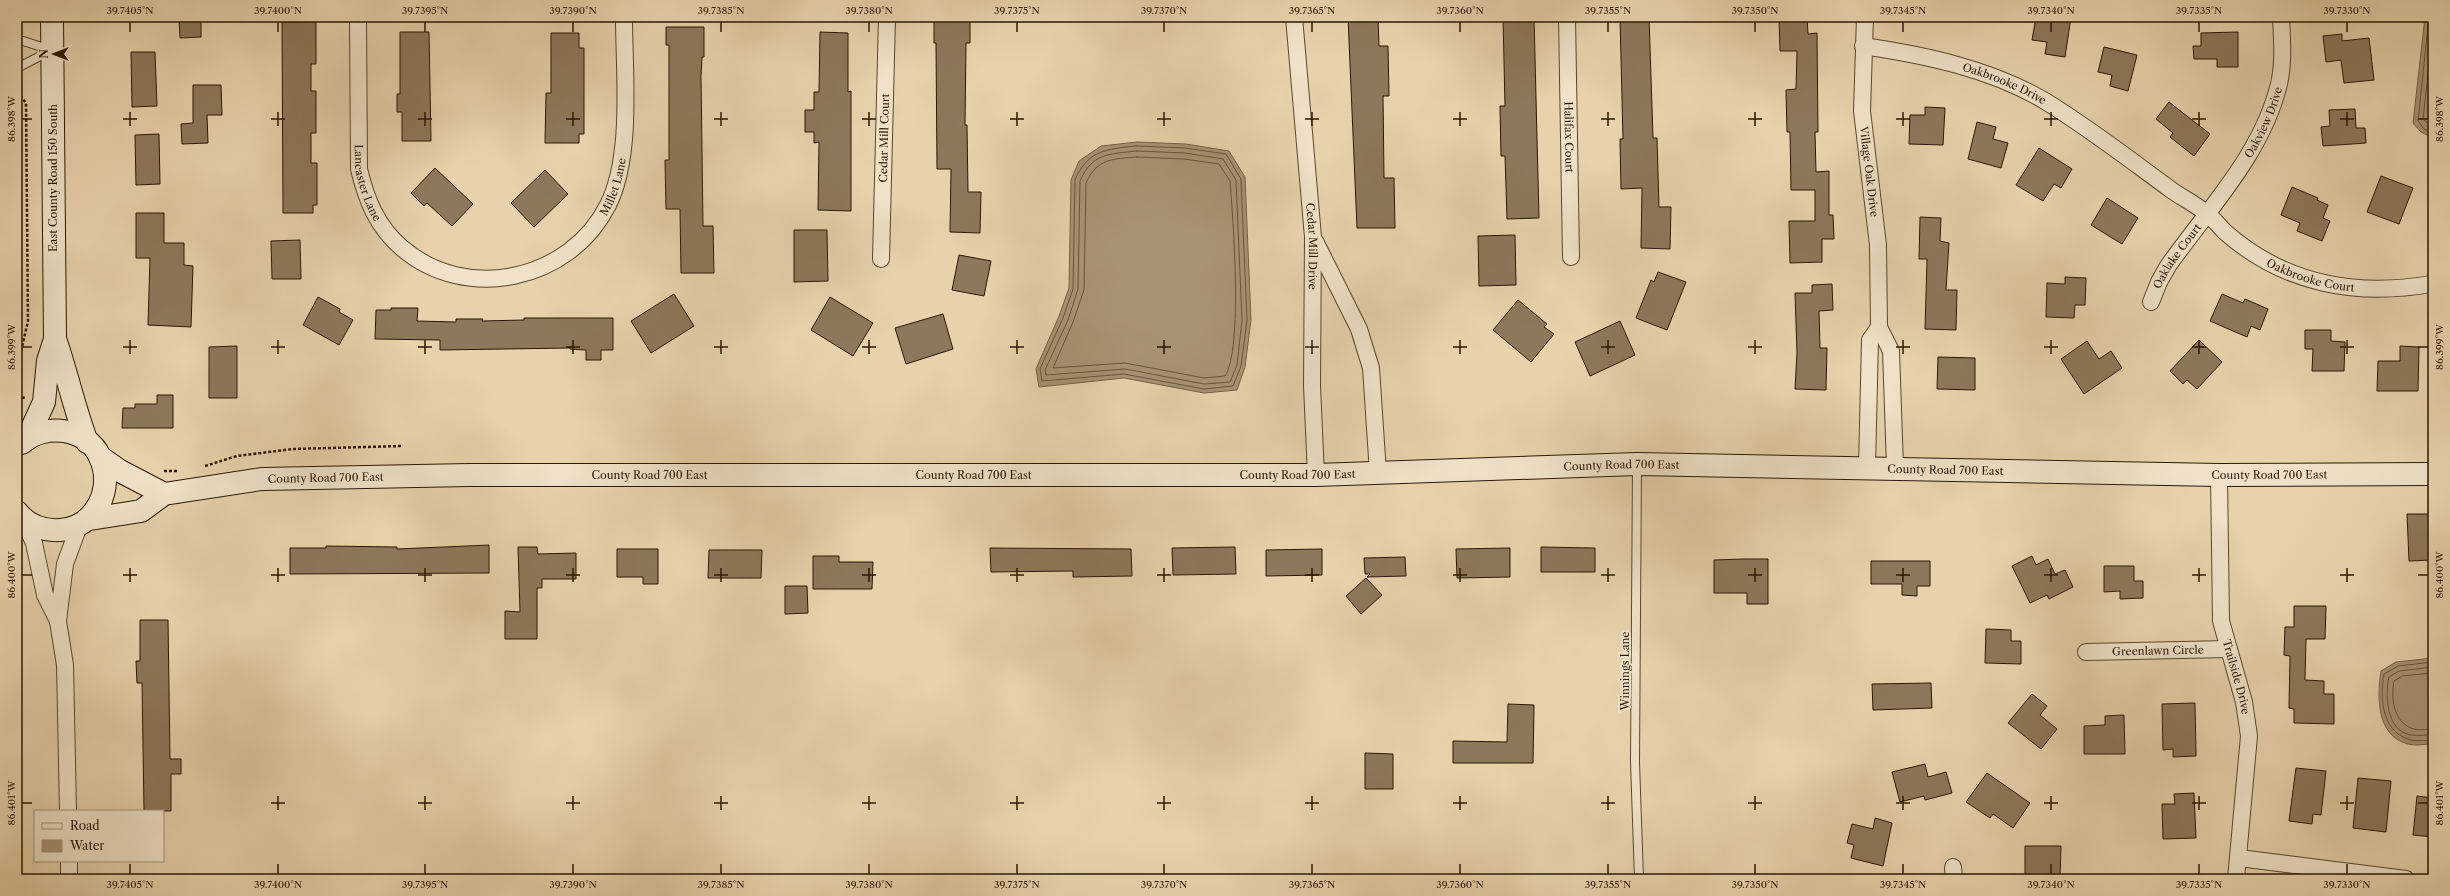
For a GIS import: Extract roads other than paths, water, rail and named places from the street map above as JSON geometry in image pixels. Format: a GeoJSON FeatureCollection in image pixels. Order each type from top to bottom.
{"type":"FeatureCollection","features":[{"type":"Feature","properties":{"kind":"main road","name":"East County Road 150 South"},"geometry":{"type":"LineString","coordinates":[[52,17],[55,340],[65,369],[78,418],[94,449],[105,476],[104,491],[85,523]]}},
{"type":"Feature","properties":{"kind":"main road","name":"East County Road 150 South"},"geometry":{"type":"LineString","coordinates":[[20,445],[44,402],[48,361],[55,340]]}},
{"type":"Feature","properties":{"kind":"main road"},"geometry":{"type":"LineString","coordinates":[[20,445],[38,433],[53,430],[69,432],[94,449],[120,471],[164,494]]}},
{"type":"Feature","properties":{"kind":"main road","name":"County Road 700 East"},"geometry":{"type":"LineString","coordinates":[[20,516],[36,527],[50,530],[141,511],[164,494],[262,479],[461,475],[1316,475],[1637,464],[1895,467],[2219,474],[2433,474]]}},
{"type":"Feature","properties":{"kind":"street","name":"Lancaster Lane"},"geometry":{"type":"LineString","coordinates":[[358,17],[359,170],[364,191],[373,212],[386,231],[401,248],[420,261],[448,272],[485,278]]}},
{"type":"Feature","properties":{"kind":"street","name":"Millet Lane"},"geometry":{"type":"LineString","coordinates":[[485,278],[506,277],[527,272],[547,266],[566,256],[595,228],[608,205],[618,181],[624,139],[624,17]]}},
{"type":"Feature","properties":{"kind":"street","name":"Cedar Mill Court"},"geometry":{"type":"LineString","coordinates":[[881,259],[887,17]]}},
{"type":"Feature","properties":{"kind":"street","name":"Cedar Mill Drive"},"geometry":{"type":"LineString","coordinates":[[1294,17],[1313,238],[1312,386],[1316,475]]}},
{"type":"Feature","properties":{"kind":"street","name":"Halifax Court"},"geometry":{"type":"LineString","coordinates":[[1567,17],[1571,257]]}},
{"type":"Feature","properties":{"kind":"street","name":"Village Oak Drive"},"geometry":{"type":"LineString","coordinates":[[1865,17],[1862,111],[1878,244],[1879,327],[1891,351],[1895,467]]}},
{"type":"Feature","properties":{"kind":"street","name":"Oakview Drive"},"geometry":{"type":"LineString","coordinates":[[2207,214],[2258,141],[2270,110],[2279,83],[2282,49],[2280,17]]}},
{"type":"Feature","properties":{"kind":"street","name":"Oakbrooke Drive"},"geometry":{"type":"LineString","coordinates":[[1863,46],[1931,58],[2010,83],[2044,101],[2103,138],[2207,214]]}},
{"type":"Feature","properties":{"kind":"street","name":"Oakbrooke Court"},"geometry":{"type":"LineString","coordinates":[[2207,214],[2225,232],[2253,252],[2295,273],[2332,286],[2364,290],[2399,290],[2430,284]]}},
{"type":"Feature","properties":{"kind":"street","name":"Oaklake Court"},"geometry":{"type":"LineString","coordinates":[[2151,302],[2159,282],[2168,266],[2207,214]]}},
{"type":"Feature","properties":{"kind":"street"},"geometry":{"type":"LineString","coordinates":[[1313,238],[1359,329],[1371,368],[1378,473]]}},
{"type":"Feature","properties":{"kind":"street","name":"Village Oak Drive"},"geometry":{"type":"LineString","coordinates":[[1867,467],[1870,340],[1879,327]]}},
{"type":"Feature","properties":{"kind":"street","name":"Trailside Drive"},"geometry":{"type":"LineString","coordinates":[[2219,474],[2221,621],[2244,702],[2249,736],[2236,879]]}},
{"type":"Feature","properties":{"kind":"street"},"geometry":{"type":"LineString","coordinates":[[20,516],[34,543],[45,595],[58,621]]}},
{"type":"Feature","properties":{"kind":"street"},"geometry":{"type":"LineString","coordinates":[[68,810],[65,665],[58,621],[66,564],[85,523]]}},
{"type":"Feature","properties":{"kind":"street","name":"Greenlawn Circle"},"geometry":{"type":"LineString","coordinates":[[2086,652],[2229,649]]}},
{"type":"Feature","properties":{"kind":"street"},"geometry":{"type":"LineString","coordinates":[[2239,858],[2406,879]]}},
{"type":"Feature","properties":{"kind":"street"},"geometry":{"type":"LineString","coordinates":[[69,862],[69,879]]}},
{"type":"Feature","properties":{"kind":"lane"},"geometry":{"type":"LineString","coordinates":[[17,39],[52,50]]}},
{"type":"Feature","properties":{"kind":"lane"},"geometry":{"type":"LineString","coordinates":[[17,68],[52,50]]}},
{"type":"Feature","properties":{"kind":"lane","name":"Winnings Lane"},"geometry":{"type":"LineString","coordinates":[[1637,464],[1635,762],[1639,879]]}},
{"type":"Feature","properties":{"kind":"water"},"geometry":{"type":"Polygon","coordinates":[[[2425,17],[2433,17],[2433,138],[2421,132],[2413,123],[2425,17]]]}},
{"type":"Feature","properties":{"kind":"water"},"geometry":{"type":"Polygon","coordinates":[[[1137,142],[1186,144],[1229,151],[1245,177],[1251,320],[1245,367],[1237,390],[1204,393],[1124,378],[1039,387],[1036,369],[1059,316],[1069,288],[1071,180],[1079,161],[1101,146],[1137,142]]]}},
{"type":"Feature","properties":{"kind":"water"},"geometry":{"type":"Polygon","coordinates":[[[2433,658],[2433,744],[2408,744],[2397,740],[2384,724],[2379,703],[2381,671],[2396,662],[2433,658]]]}}]}
